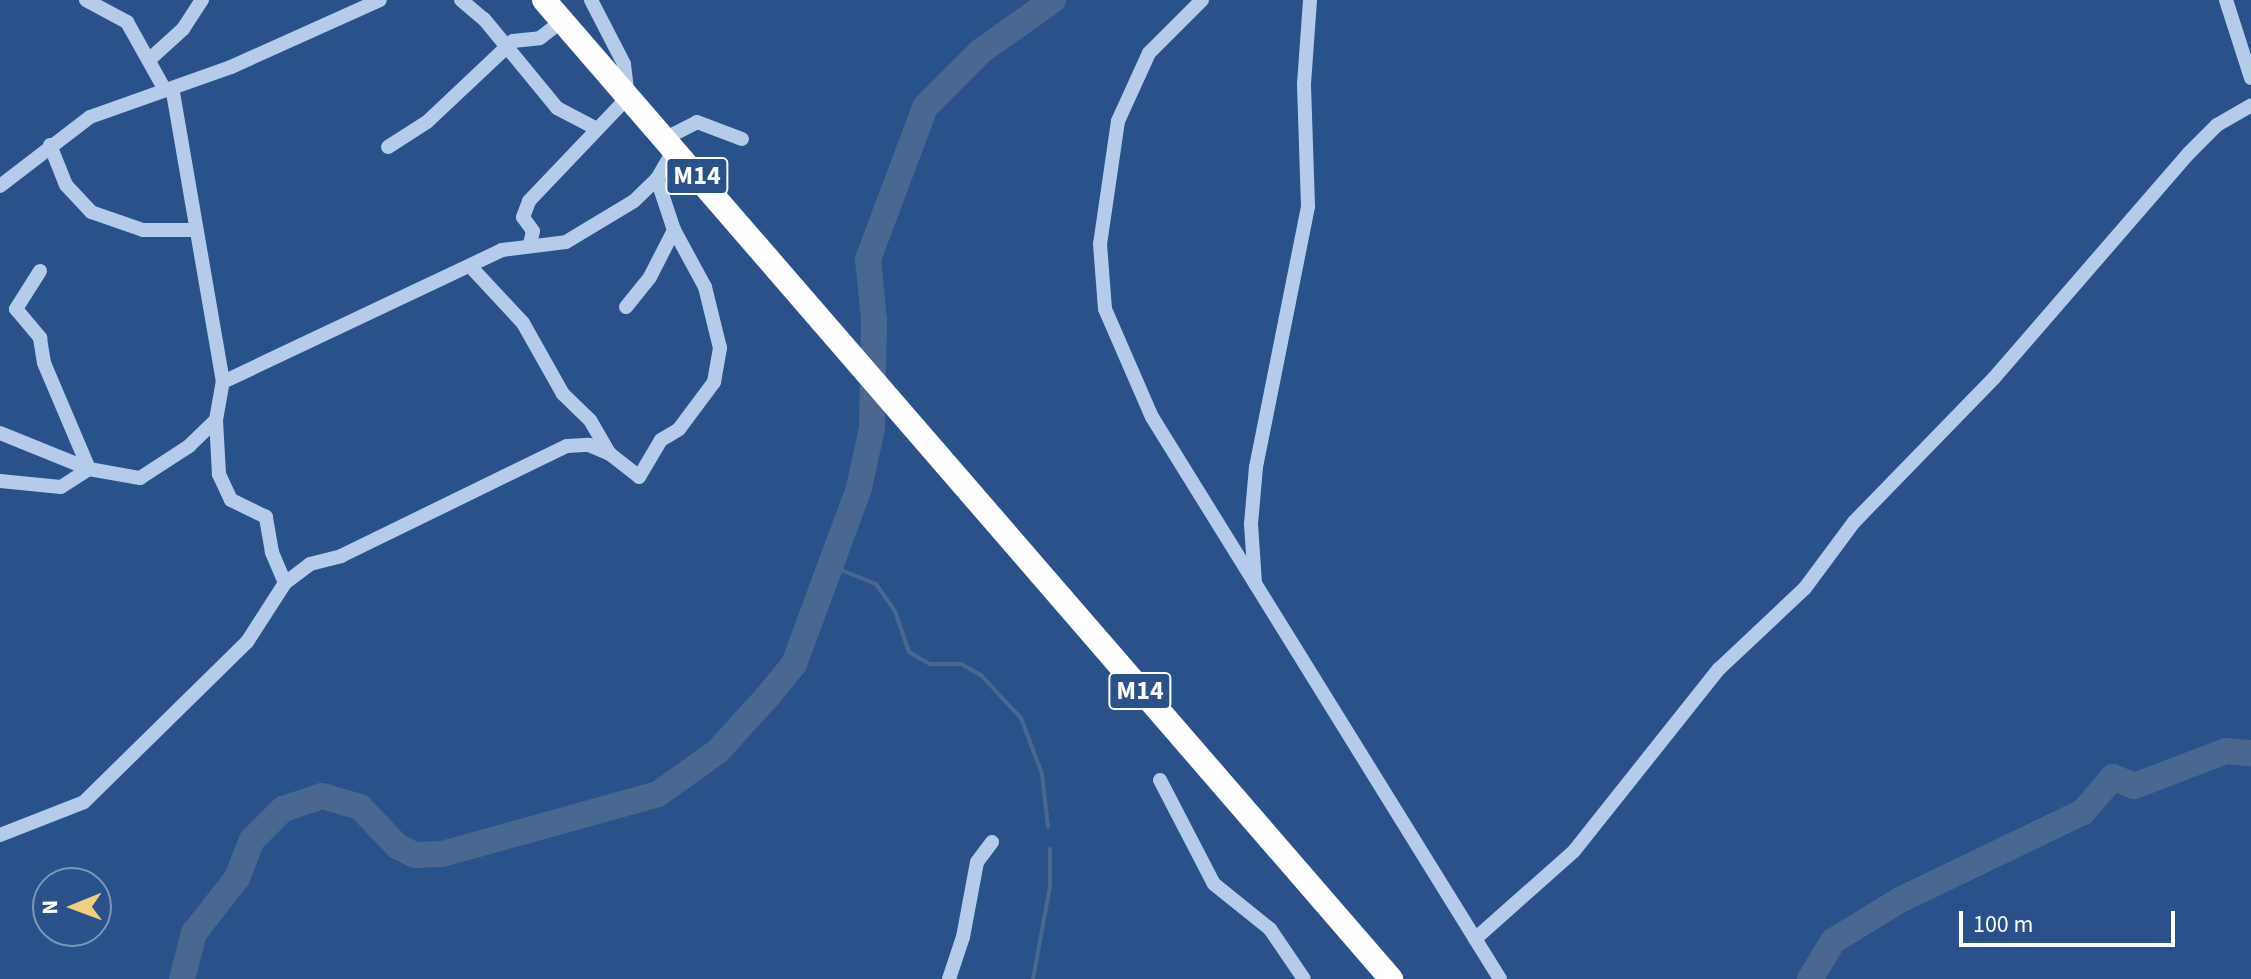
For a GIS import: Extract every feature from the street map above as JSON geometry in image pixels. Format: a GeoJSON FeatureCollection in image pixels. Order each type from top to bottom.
{"type":"FeatureCollection","features":[{"type":"Feature","properties":{"kind":"highway","name":"M14"},"geometry":{"type":"LineString","coordinates":[[544,0],[850,350],[1391,979]]}},
{"type":"Feature","properties":{"kind":"street"},"geometry":{"type":"LineString","coordinates":[[86,0],[127,22],[169,89],[223,382],[216,420],[225,491],[241,507],[266,517],[272,552],[285,583]]}},
{"type":"Feature","properties":{"kind":"street"},"geometry":{"type":"LineString","coordinates":[[150,59],[183,29],[202,0]]}},
{"type":"Feature","properties":{"kind":"street"},"geometry":{"type":"LineString","coordinates":[[0,186],[50,145],[97,113],[306,36],[380,0]]}},
{"type":"Feature","properties":{"kind":"street"},"geometry":{"type":"LineString","coordinates":[[461,0],[567,117],[597,129]]}},
{"type":"Feature","properties":{"kind":"street"},"geometry":{"type":"LineString","coordinates":[[530,244],[533,231],[523,217],[529,201],[628,97],[624,64],[591,0]]}},
{"type":"Feature","properties":{"kind":"street"},"geometry":{"type":"LineString","coordinates":[[1202,0],[1149,53],[1126,97],[1105,198],[1101,286],[1114,334],[1152,417],[1500,979]]}},
{"type":"Feature","properties":{"kind":"street"},"geometry":{"type":"LineString","coordinates":[[1256,587],[1252,499],[1308,206],[1304,84],[1310,0]]}},
{"type":"Feature","properties":{"kind":"street"},"geometry":{"type":"LineString","coordinates":[[2226,0],[2251,78]]}},
{"type":"Feature","properties":{"kind":"street"},"geometry":{"type":"LineString","coordinates":[[388,147],[427,122],[516,40],[540,38],[562,21]]}},
{"type":"Feature","properties":{"kind":"street"},"geometry":{"type":"LineString","coordinates":[[1475,939],[1574,851],[1719,669],[1805,588],[1854,522],[1994,378],[2188,154],[2217,125],[2251,105]]}},
{"type":"Feature","properties":{"kind":"street"},"geometry":{"type":"LineString","coordinates":[[223,382],[502,250],[530,244],[566,242],[634,201],[657,179],[669,145],[697,122],[742,139]]}},
{"type":"Feature","properties":{"kind":"street"},"geometry":{"type":"LineString","coordinates":[[50,145],[66,185],[91,212],[143,230],[196,230]]}},
{"type":"Feature","properties":{"kind":"street"},"geometry":{"type":"LineString","coordinates":[[0,835],[84,802],[247,642],[285,583],[310,564],[341,556],[567,446],[589,445],[610,454],[639,477],[661,440],[679,429],[714,382],[720,348],[714,315],[674,230],[657,179]]}},
{"type":"Feature","properties":{"kind":"street"},"geometry":{"type":"LineString","coordinates":[[626,307],[656,267],[674,230]]}},
{"type":"Feature","properties":{"kind":"street"},"geometry":{"type":"LineString","coordinates":[[470,266],[523,323],[563,394],[590,420],[610,454]]}},
{"type":"Feature","properties":{"kind":"street"},"geometry":{"type":"LineString","coordinates":[[40,271],[16,309],[40,338],[44,363],[89,469]]}},
{"type":"Feature","properties":{"kind":"street"},"geometry":{"type":"LineString","coordinates":[[0,433],[89,469],[140,478],[189,446],[216,420]]}},
{"type":"Feature","properties":{"kind":"street"},"geometry":{"type":"LineString","coordinates":[[0,481],[61,487],[89,469]]}},
{"type":"Feature","properties":{"kind":"street"},"geometry":{"type":"LineString","coordinates":[[1160,780],[1214,884],[1270,929],[1304,979]]}},
{"type":"Feature","properties":{"kind":"street"},"geometry":{"type":"LineString","coordinates":[[949,979],[963,937],[977,862],[992,842]]}},
{"type":"Feature","properties":{"kind":"waterway"},"geometry":{"type":"LineString","coordinates":[[182,979],[194,933],[237,878],[252,840],[283,809],[322,796],[360,807],[397,846],[415,855],[442,854],[658,794],[718,751],[767,697],[794,664],[859,488],[872,428],[874,320],[868,259],[925,107],[981,51],[1053,0]]}},
{"type":"Feature","properties":{"kind":"waterway"},"geometry":{"type":"LineString","coordinates":[[831,566],[876,584],[895,611],[909,652],[930,664],[961,664],[981,675],[1021,718],[1042,774],[1048,827]]}},
{"type":"Feature","properties":{"kind":"waterway"},"geometry":{"type":"LineString","coordinates":[[1810,979],[1833,941],[1900,900],[2083,812],[2113,777],[2134,786],[2226,751],[2251,753]]}},
{"type":"Feature","properties":{"kind":"waterway"},"geometry":{"type":"LineString","coordinates":[[1033,979],[1050,886],[1050,849]]}}]}
